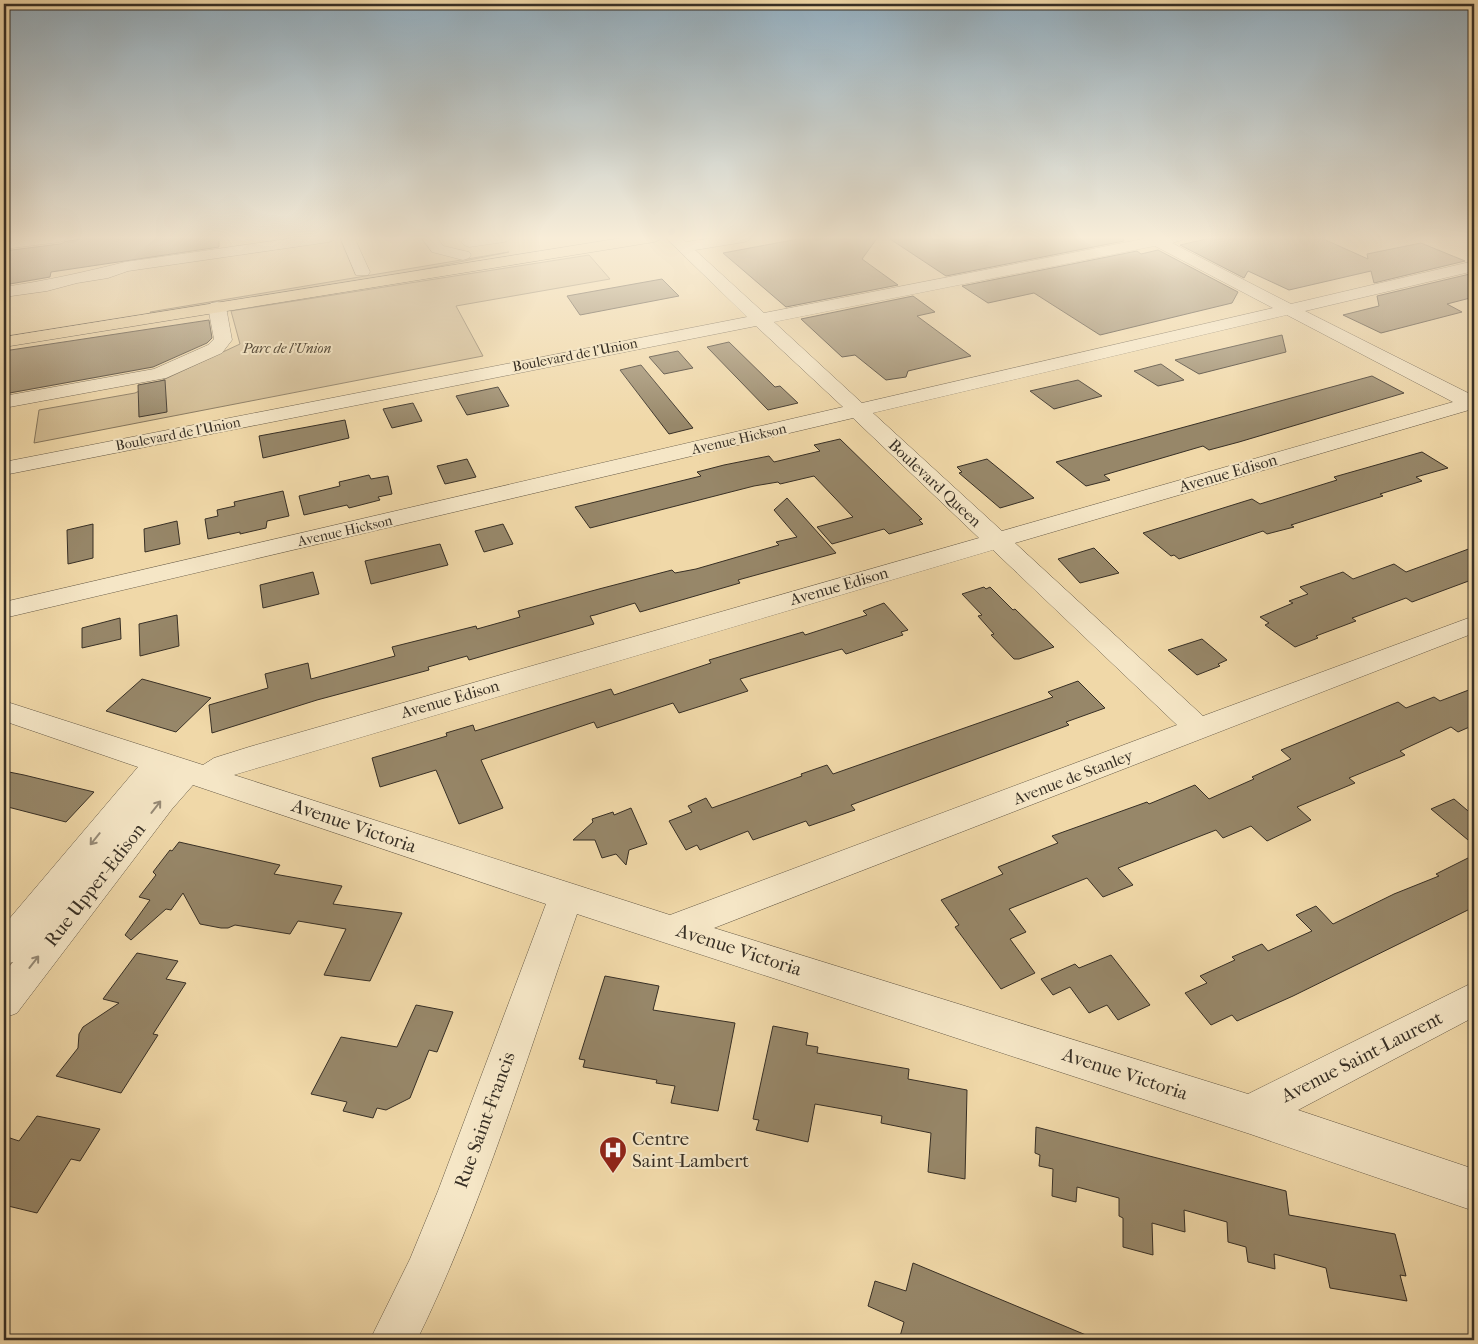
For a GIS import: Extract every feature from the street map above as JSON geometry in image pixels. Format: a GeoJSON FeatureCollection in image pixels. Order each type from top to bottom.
{"type":"FeatureCollection","features":[{"type":"Feature","properties":{"kind":"main road"},"geometry":{"type":"LineString","coordinates":[[4,332],[197,300]]}},
{"type":"Feature","properties":{"kind":"main road"},"geometry":{"type":"LineString","coordinates":[[4,342],[262,300]]}},
{"type":"Feature","properties":{"kind":"street","name":"Boulevard Queen"},"geometry":{"type":"LineString","coordinates":[[739,300],[1199,729]]}},
{"type":"Feature","properties":{"kind":"street","name":"Boulevard de l'Union"},"geometry":{"type":"LineString","coordinates":[[4,469],[828,300]]}},
{"type":"Feature","properties":{"kind":"street","name":"Boulevard de l'Union"},"geometry":{"type":"LineString","coordinates":[[4,464],[20,456],[43,449],[835,300]]}},
{"type":"Feature","properties":{"kind":"street"},"geometry":{"type":"LineString","coordinates":[[1269,300],[1473,404]]}},
{"type":"Feature","properties":{"kind":"street","name":"Avenue Hickson"},"geometry":{"type":"LineString","coordinates":[[4,610],[1332,300]]}},
{"type":"Feature","properties":{"kind":"street"},"geometry":{"type":"LineString","coordinates":[[4,402],[138,379],[168,370],[215,350],[222,344],[223,340],[217,307]]}},
{"type":"Feature","properties":{"kind":"street","name":"Avenue Edison"},"geometry":{"type":"LineString","coordinates":[[185,770],[217,770],[233,762],[1473,404]]}},
{"type":"Feature","properties":{"kind":"street","name":"Avenue de Stanley"},"geometry":{"type":"LineString","coordinates":[[672,929],[1474,624]]}},
{"type":"Feature","properties":{"kind":"street","name":"Avenue Victoria"},"geometry":{"type":"LineString","coordinates":[[4,711],[566,896],[1250,1114],[1474,1190]]}},
{"type":"Feature","properties":{"kind":"street","name":"Rue Upper-Edison"},"geometry":{"type":"LineString","coordinates":[[4,950],[143,780],[185,770]]}},
{"type":"Feature","properties":{"kind":"street","name":"Rue Upper-Edison"},"geometry":{"type":"LineString","coordinates":[[4,1001],[185,770]]}},
{"type":"Feature","properties":{"kind":"street","name":"Rue Saint-Francis"},"geometry":{"type":"LineString","coordinates":[[393,1340],[426,1274],[459,1191],[566,896]]}},
{"type":"Feature","properties":{"kind":"street","name":"Avenue Saint-Laurent"},"geometry":{"type":"LineString","coordinates":[[1250,1114],[1474,999]]}},
{"type":"Feature","properties":{"kind":"green space"},"geometry":{"type":"Polygon","coordinates":[[[223,300],[241,300],[151,314],[150,312],[223,300]]]}},
{"type":"Feature","properties":{"kind":"green space","name":"Parc de l'Union"},"geometry":{"type":"Polygon","coordinates":[[[303,300],[492,300],[456,306],[483,356],[34,443],[39,410],[135,393],[240,344],[231,311],[303,300]]]}},
{"type":"Feature","properties":{"kind":"building"},"geometry":{"type":"Polygon","coordinates":[[[570,300],[660,300],[580,315],[570,300]]]}},
{"type":"Feature","properties":{"kind":"building"},"geometry":{"type":"Polygon","coordinates":[[[778,300],[823,300],[786,307],[778,300]]]}},
{"type":"Feature","properties":{"kind":"building"},"geometry":{"type":"Polygon","coordinates":[[[895,300],[918,300],[935,312],[917,316],[971,356],[908,371],[906,377],[886,380],[855,355],[842,357],[801,319],[895,300]]]}},
{"type":"Feature","properties":{"kind":"building"},"geometry":{"type":"Polygon","coordinates":[[[983,300],[1003,300],[988,303],[983,300]]]}},
{"type":"Feature","properties":{"kind":"building"},"geometry":{"type":"Polygon","coordinates":[[[1045,300],[1234,300],[1232,303],[1100,335],[1045,300]]]}},
{"type":"Feature","properties":{"kind":"building"},"geometry":{"type":"Polygon","coordinates":[[[1378,300],[1464,300],[1447,304],[1462,312],[1381,333],[1343,315],[1379,306],[1378,300]]]}},
{"type":"Feature","properties":{"kind":"building"},"geometry":{"type":"Polygon","coordinates":[[[209,320],[212,338],[207,343],[153,367],[4,394],[4,351],[209,320]]]}},
{"type":"Feature","properties":{"kind":"building"},"geometry":{"type":"Polygon","coordinates":[[[1282,335],[1286,352],[1199,374],[1175,360],[1282,335]]]}},
{"type":"Feature","properties":{"kind":"building"},"geometry":{"type":"Polygon","coordinates":[[[729,342],[775,387],[780,386],[798,403],[768,410],[707,347],[729,342]]]}},
{"type":"Feature","properties":{"kind":"building"},"geometry":{"type":"Polygon","coordinates":[[[678,351],[693,368],[664,374],[649,357],[678,351]]]}},
{"type":"Feature","properties":{"kind":"building"},"geometry":{"type":"Polygon","coordinates":[[[1161,364],[1184,380],[1158,386],[1134,371],[1161,364]]]}},
{"type":"Feature","properties":{"kind":"building"},"geometry":{"type":"Polygon","coordinates":[[[641,365],[693,428],[669,434],[620,370],[641,365]]]}},
{"type":"Feature","properties":{"kind":"building"},"geometry":{"type":"Polygon","coordinates":[[[1372,376],[1404,393],[1209,450],[1203,446],[1104,475],[1110,480],[1086,486],[1056,462],[1372,376]]]}},
{"type":"Feature","properties":{"kind":"building"},"geometry":{"type":"Polygon","coordinates":[[[165,380],[167,412],[139,417],[138,385],[165,380]]]}},
{"type":"Feature","properties":{"kind":"building"},"geometry":{"type":"Polygon","coordinates":[[[1078,380],[1102,396],[1054,409],[1030,391],[1078,380]]]}},
{"type":"Feature","properties":{"kind":"building"},"geometry":{"type":"Polygon","coordinates":[[[498,387],[509,406],[467,415],[456,396],[498,387]]]}},
{"type":"Feature","properties":{"kind":"building"},"geometry":{"type":"Polygon","coordinates":[[[413,403],[422,421],[392,428],[383,409],[413,403]]]}},
{"type":"Feature","properties":{"kind":"building"},"geometry":{"type":"Polygon","coordinates":[[[345,420],[349,438],[263,458],[259,436],[345,420]]]}},
{"type":"Feature","properties":{"kind":"building"},"geometry":{"type":"Polygon","coordinates":[[[840,439],[922,519],[919,520],[923,524],[889,534],[884,529],[832,544],[817,527],[853,517],[814,476],[780,484],[778,482],[754,486],[590,528],[575,507],[701,476],[697,472],[724,465],[769,456],[774,462],[820,451],[814,445],[840,439]]]}},
{"type":"Feature","properties":{"kind":"building"},"geometry":{"type":"Polygon","coordinates":[[[1422,452],[1448,468],[1416,477],[1422,481],[1380,494],[1383,496],[1291,525],[1294,527],[1267,534],[1263,531],[1179,559],[1174,555],[1171,556],[1143,533],[1252,499],[1260,504],[1337,480],[1334,477],[1422,452]]]}},
{"type":"Feature","properties":{"kind":"building"},"geometry":{"type":"Polygon","coordinates":[[[467,459],[476,477],[445,484],[437,466],[467,459]]]}},
{"type":"Feature","properties":{"kind":"building"},"geometry":{"type":"Polygon","coordinates":[[[987,459],[1034,498],[1000,508],[959,473],[962,472],[957,467],[987,459]]]}},
{"type":"Feature","properties":{"kind":"building"},"geometry":{"type":"Polygon","coordinates":[[[369,475],[371,479],[388,476],[392,494],[378,497],[380,500],[349,508],[347,505],[304,515],[299,496],[340,486],[339,482],[369,475]]]}},
{"type":"Feature","properties":{"kind":"building"},"geometry":{"type":"Polygon","coordinates":[[[283,491],[289,516],[267,521],[266,528],[208,539],[205,519],[218,516],[217,510],[235,506],[234,502],[283,491]]]}},
{"type":"Feature","properties":{"kind":"building"},"geometry":{"type":"Polygon","coordinates":[[[787,498],[836,553],[738,580],[740,583],[640,612],[635,603],[590,616],[594,624],[469,660],[467,656],[428,667],[429,670],[317,700],[212,733],[209,705],[268,688],[265,674],[308,663],[311,679],[395,656],[392,647],[476,626],[477,629],[520,617],[518,611],[672,570],[675,573],[696,569],[779,545],[776,542],[797,537],[774,510],[787,498]]]}},
{"type":"Feature","properties":{"kind":"building"},"geometry":{"type":"Polygon","coordinates":[[[177,521],[180,544],[145,552],[144,529],[177,521]]]}},
{"type":"Feature","properties":{"kind":"building"},"geometry":{"type":"Polygon","coordinates":[[[93,524],[93,558],[68,564],[67,530],[93,524]]]}},
{"type":"Feature","properties":{"kind":"building"},"geometry":{"type":"Polygon","coordinates":[[[503,524],[513,544],[484,552],[475,531],[503,524]]]}},
{"type":"Feature","properties":{"kind":"building"},"geometry":{"type":"Polygon","coordinates":[[[440,544],[448,565],[371,584],[365,561],[440,544]]]}},
{"type":"Feature","properties":{"kind":"building"},"geometry":{"type":"Polygon","coordinates":[[[1474,547],[1474,579],[1412,602],[1406,598],[1352,618],[1356,621],[1316,636],[1318,638],[1295,647],[1265,625],[1269,623],[1260,617],[1293,603],[1289,601],[1308,594],[1300,587],[1343,572],[1353,579],[1394,564],[1406,572],[1474,547]]]}},
{"type":"Feature","properties":{"kind":"building"},"geometry":{"type":"Polygon","coordinates":[[[1094,548],[1119,573],[1080,583],[1058,559],[1094,548]]]}},
{"type":"Feature","properties":{"kind":"building"},"geometry":{"type":"Polygon","coordinates":[[[313,572],[319,594],[263,608],[260,585],[313,572]]]}},
{"type":"Feature","properties":{"kind":"building"},"geometry":{"type":"Polygon","coordinates":[[[984,587],[986,589],[990,587],[1054,647],[1014,659],[991,635],[994,634],[978,616],[982,615],[962,594],[984,587]]]}},
{"type":"Feature","properties":{"kind":"building"},"geometry":{"type":"Polygon","coordinates":[[[884,603],[908,630],[901,632],[903,635],[846,654],[842,649],[740,679],[748,691],[679,713],[673,703],[597,728],[594,722],[481,760],[503,808],[459,824],[436,770],[380,787],[372,758],[447,736],[446,733],[473,725],[475,731],[611,689],[614,695],[711,663],[709,660],[803,632],[805,635],[867,615],[863,611],[884,603]]]}},
{"type":"Feature","properties":{"kind":"building"},"geometry":{"type":"Polygon","coordinates":[[[177,615],[179,646],[140,656],[139,624],[177,615]]]}},
{"type":"Feature","properties":{"kind":"building"},"geometry":{"type":"Polygon","coordinates":[[[120,618],[121,639],[82,648],[82,628],[120,618]]]}},
{"type":"Feature","properties":{"kind":"building"},"geometry":{"type":"Polygon","coordinates":[[[1202,639],[1227,660],[1218,664],[1220,666],[1197,675],[1168,650],[1202,639]]]}},
{"type":"Feature","properties":{"kind":"building"},"geometry":{"type":"Polygon","coordinates":[[[142,679],[211,698],[176,732],[106,711],[142,679]]]}},
{"type":"Feature","properties":{"kind":"building"},"geometry":{"type":"Polygon","coordinates":[[[1078,681],[1105,708],[1066,722],[1069,725],[851,805],[855,810],[809,826],[806,821],[753,840],[748,831],[700,850],[697,845],[686,850],[669,821],[692,812],[688,806],[706,798],[712,808],[802,776],[801,774],[827,765],[833,774],[1053,697],[1048,692],[1078,681]]]}},
{"type":"Feature","properties":{"kind":"building"},"geometry":{"type":"Polygon","coordinates":[[[1474,688],[1474,725],[1458,732],[1451,727],[1400,751],[1405,755],[1349,778],[1355,783],[1297,807],[1311,820],[1267,841],[1251,826],[1223,838],[1216,830],[1118,868],[1133,885],[1103,897],[1087,878],[1009,909],[1026,932],[1010,939],[1035,973],[1001,989],[955,927],[959,925],[941,900],[1003,874],[998,867],[1058,843],[1052,836],[1147,802],[1149,804],[1195,785],[1209,799],[1254,779],[1252,777],[1291,759],[1281,750],[1398,702],[1406,708],[1434,697],[1440,701],[1474,688]]]}},
{"type":"Feature","properties":{"kind":"building"},"geometry":{"type":"Polygon","coordinates":[[[4,771],[94,792],[66,822],[4,806],[4,771]]]}},
{"type":"Feature","properties":{"kind":"building"},"geometry":{"type":"Polygon","coordinates":[[[1454,799],[1474,816],[1474,845],[1431,809],[1454,799]]]}},
{"type":"Feature","properties":{"kind":"building"},"geometry":{"type":"Polygon","coordinates":[[[631,808],[647,844],[629,850],[626,865],[616,854],[602,858],[595,840],[573,840],[593,822],[592,819],[613,812],[614,815],[631,808]]]}},
{"type":"Feature","properties":{"kind":"building"},"geometry":{"type":"Polygon","coordinates":[[[179,842],[280,865],[274,874],[342,886],[333,904],[402,913],[370,981],[324,975],[346,929],[298,921],[290,934],[235,925],[221,928],[200,924],[183,893],[171,910],[166,909],[131,940],[125,935],[150,900],[139,897],[156,875],[153,872],[170,850],[172,851],[179,842]]]}},
{"type":"Feature","properties":{"kind":"building"},"geometry":{"type":"Polygon","coordinates":[[[1474,855],[1474,907],[1293,996],[1237,1021],[1232,1015],[1211,1025],[1185,993],[1207,983],[1200,976],[1235,960],[1232,957],[1262,944],[1268,951],[1312,931],[1296,915],[1316,906],[1333,924],[1394,894],[1439,876],[1436,874],[1474,855]]]}},
{"type":"Feature","properties":{"kind":"building"},"geometry":{"type":"Polygon","coordinates":[[[137,953],[178,961],[166,979],[186,983],[153,1034],[158,1035],[121,1093],[56,1076],[78,1048],[79,1034],[83,1027],[119,1003],[103,999],[137,953]]]}},
{"type":"Feature","properties":{"kind":"building"},"geometry":{"type":"Polygon","coordinates":[[[1111,955],[1150,1005],[1118,1020],[1107,1005],[1089,1013],[1070,987],[1053,995],[1041,979],[1075,964],[1079,968],[1111,955]]]}},
{"type":"Feature","properties":{"kind":"building"},"geometry":{"type":"Polygon","coordinates":[[[605,976],[659,986],[653,1010],[735,1023],[718,1111],[671,1103],[675,1086],[656,1083],[657,1080],[583,1067],[585,1060],[579,1059],[605,976]]]}},
{"type":"Feature","properties":{"kind":"building"},"geometry":{"type":"Polygon","coordinates":[[[416,1005],[453,1012],[437,1052],[429,1050],[410,1098],[386,1110],[377,1108],[373,1118],[343,1111],[347,1102],[311,1094],[341,1037],[397,1047],[416,1005]]]}},
{"type":"Feature","properties":{"kind":"building"},"geometry":{"type":"Polygon","coordinates":[[[773,1026],[808,1033],[806,1045],[818,1047],[817,1053],[909,1069],[908,1079],[967,1090],[965,1179],[928,1172],[931,1133],[881,1123],[882,1116],[815,1104],[808,1142],[756,1130],[759,1120],[753,1119],[773,1026]]]}},
{"type":"Feature","properties":{"kind":"building"},"geometry":{"type":"Polygon","coordinates":[[[37,1116],[100,1129],[80,1161],[71,1159],[37,1213],[4,1205],[4,1136],[19,1141],[37,1116]]]}},
{"type":"Feature","properties":{"kind":"building"},"geometry":{"type":"Polygon","coordinates":[[[1036,1127],[1286,1191],[1289,1215],[1395,1234],[1406,1276],[1400,1275],[1407,1301],[1330,1288],[1326,1268],[1274,1254],[1275,1269],[1248,1262],[1246,1247],[1228,1242],[1227,1222],[1184,1210],[1185,1232],[1152,1223],[1153,1255],[1123,1247],[1123,1218],[1119,1216],[1119,1198],[1077,1187],[1076,1202],[1052,1196],[1053,1169],[1039,1166],[1040,1155],[1035,1153],[1036,1127]]]}},
{"type":"Feature","properties":{"kind":"building"},"geometry":{"type":"Polygon","coordinates":[[[913,1263],[1098,1340],[899,1340],[904,1322],[868,1306],[875,1281],[906,1291],[913,1263]]]}},
{"type":"Feature","properties":{"kind":"place","name":"Centre Saint-Lambert"},"geometry":{"type":"Point","coordinates":[613,1174]}}]}
